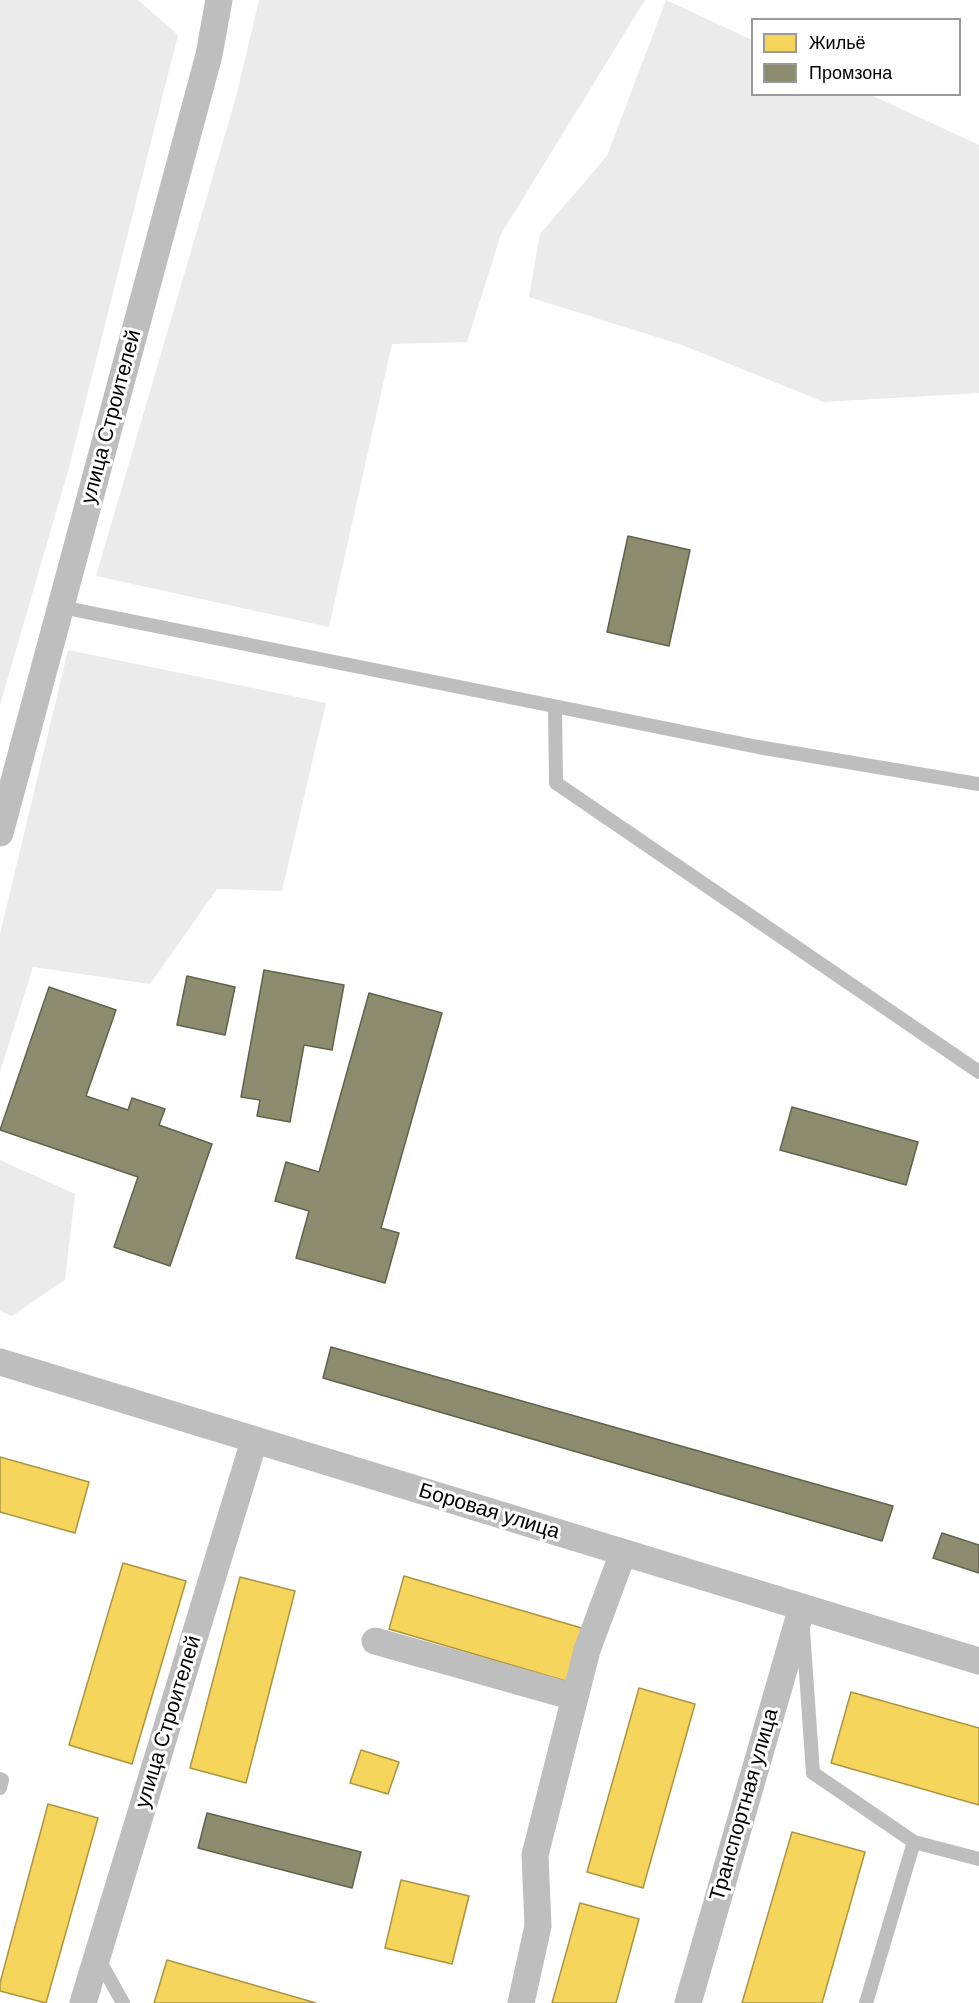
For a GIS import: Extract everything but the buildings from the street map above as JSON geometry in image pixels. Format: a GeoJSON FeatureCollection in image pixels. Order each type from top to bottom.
{"type":"FeatureCollection","features":[{"type":"Feature","properties":{"kind":"street","name":"улица Строителей"},"geometry":{"type":"LineString","coordinates":[[0,832],[209,55],[219,0]]}},
{"type":"Feature","properties":{"kind":"street","name":"Боровая улица"},"geometry":{"type":"LineString","coordinates":[[0,1362],[979,1661]]}},
{"type":"Feature","properties":{"kind":"street","name":"улица Строителей"},"geometry":{"type":"LineString","coordinates":[[83,2003],[254,1441]]}},
{"type":"Feature","properties":{"kind":"street"},"geometry":{"type":"LineString","coordinates":[[521,2003],[538,1926],[535,1854],[587,1650],[623,1553]]}},
{"type":"Feature","properties":{"kind":"street","name":"Транспортная улица"},"geometry":{"type":"LineString","coordinates":[[688,2003],[802,1607]]}},
{"type":"Feature","properties":{"kind":"street"},"geometry":{"type":"LineString","coordinates":[[375,1641],[574,1697]]}},
{"type":"Feature","properties":{"kind":"lane"},"geometry":{"type":"LineString","coordinates":[[61,607],[758,747],[979,784]]}},
{"type":"Feature","properties":{"kind":"lane"},"geometry":{"type":"LineString","coordinates":[[555,707],[556,783],[979,1072]]}},
{"type":"Feature","properties":{"kind":"lane"},"geometry":{"type":"LineString","coordinates":[[802,1607],[813,1773],[914,1842],[979,1859]]}},
{"type":"Feature","properties":{"kind":"lane"},"geometry":{"type":"LineString","coordinates":[[0,1779],[2,1780],[0,1788]]}},
{"type":"Feature","properties":{"kind":"lane"},"geometry":{"type":"LineString","coordinates":[[866,2003],[914,1842]]}},
{"type":"Feature","properties":{"kind":"lane"},"geometry":{"type":"LineString","coordinates":[[97,1956],[123,2003]]}},
{"type":"Feature","properties":{"kind":"shaded area"},"geometry":{"type":"Polygon","coordinates":[[[0,0],[138,0],[178,35],[68,471],[0,705],[0,0]]]}},
{"type":"Feature","properties":{"kind":"shaded area"},"geometry":{"type":"Polygon","coordinates":[[[259,0],[645,0],[501,234],[467,342],[392,344],[329,627],[96,576],[236,97],[259,0]]]}},
{"type":"Feature","properties":{"kind":"shaded area"},"geometry":{"type":"Polygon","coordinates":[[[666,0],[751,40],[751,96],[873,96],[979,145],[979,393],[824,402],[682,345],[529,297],[540,234],[607,156],[666,0]]]}},
{"type":"Feature","properties":{"kind":"shaded area"},"geometry":{"type":"Polygon","coordinates":[[[68,650],[326,703],[282,891],[217,889],[150,984],[33,967],[0,1072],[0,934],[68,650]]]}},
{"type":"Feature","properties":{"kind":"shaded area"},"geometry":{"type":"Polygon","coordinates":[[[0,1160],[75,1194],[65,1280],[12,1316],[0,1311],[0,1160]]]}}]}
